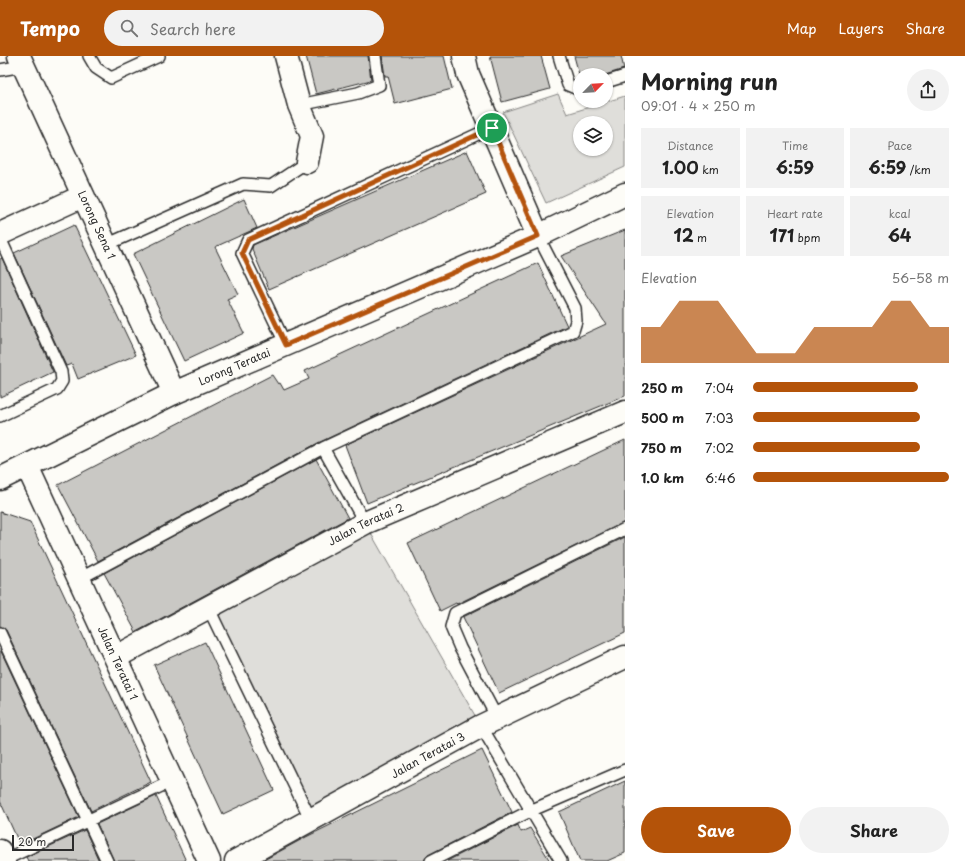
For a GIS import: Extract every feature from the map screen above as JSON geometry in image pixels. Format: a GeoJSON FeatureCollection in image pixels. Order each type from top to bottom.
{"type":"FeatureCollection","features":[{"type":"Feature","properties":{"kind":"street"},"geometry":{"type":"LineString","coordinates":[[286,56],[299,105],[312,136],[307,162]]}},
{"type":"Feature","properties":{"kind":"street"},"geometry":{"type":"LineString","coordinates":[[464,56],[468,74],[538,236]]}},
{"type":"Feature","properties":{"kind":"street","name":"Lorong Sena 1"},"geometry":{"type":"LineString","coordinates":[[21,61],[174,393]]}},
{"type":"Feature","properties":{"kind":"street","name":"Lorong Teratai"},"geometry":{"type":"LineString","coordinates":[[0,479],[174,393],[538,236],[625,194]]}},
{"type":"Feature","properties":{"kind":"street"},"geometry":{"type":"LineString","coordinates":[[0,234],[83,196]]}},
{"type":"Feature","properties":{"kind":"street","name":"Jalan Teratai 2"},"geometry":{"type":"LineString","coordinates":[[116,656],[365,524],[625,412]]}},
{"type":"Feature","properties":{"kind":"street","name":"Jalan Teratai 1"},"geometry":{"type":"LineString","coordinates":[[27,466],[116,656],[209,861]]}},
{"type":"Feature","properties":{"kind":"street","name":"Jalan Teratai 3"},"geometry":{"type":"LineString","coordinates":[[236,861],[489,722],[625,658]]}},
{"type":"Feature","properties":{"kind":"lane"},"geometry":{"type":"LineString","coordinates":[[89,56],[96,68],[111,78],[159,56]]}},
{"type":"Feature","properties":{"kind":"lane"},"geometry":{"type":"LineString","coordinates":[[299,105],[358,93],[380,85],[375,56]]}},
{"type":"Feature","properties":{"kind":"lane"},"geometry":{"type":"LineString","coordinates":[[559,56],[568,85],[573,87]]}},
{"type":"Feature","properties":{"kind":"lane"},"geometry":{"type":"LineString","coordinates":[[0,70],[21,61]]}},
{"type":"Feature","properties":{"kind":"lane"},"geometry":{"type":"LineString","coordinates":[[613,80],[625,76]]}},
{"type":"Feature","properties":{"kind":"lane"},"geometry":{"type":"LineString","coordinates":[[286,345],[242,253],[248,240],[492,128]]}},
{"type":"Feature","properties":{"kind":"lane"},"geometry":{"type":"LineString","coordinates":[[106,245],[243,184],[271,186],[307,162]]}},
{"type":"Feature","properties":{"kind":"lane"},"geometry":{"type":"LineString","coordinates":[[79,579],[323,448],[573,331],[576,321],[574,308],[538,236]]}},
{"type":"Feature","properties":{"kind":"lane"},"geometry":{"type":"LineString","coordinates":[[0,238],[61,372],[62,382],[57,390],[0,416]]}},
{"type":"Feature","properties":{"kind":"lane"},"geometry":{"type":"LineString","coordinates":[[323,448],[365,524]]}},
{"type":"Feature","properties":{"kind":"lane"},"geometry":{"type":"LineString","coordinates":[[561,861],[530,811],[489,722],[451,627],[456,612],[625,529]]}},
{"type":"Feature","properties":{"kind":"lane"},"geometry":{"type":"LineString","coordinates":[[208,607],[311,820]]}},
{"type":"Feature","properties":{"kind":"lane"},"geometry":{"type":"LineString","coordinates":[[0,633],[107,861]]}},
{"type":"Feature","properties":{"kind":"lane"},"geometry":{"type":"LineString","coordinates":[[431,861],[530,811],[625,770]]}},
{"type":"Feature","properties":{"kind":"lane"},"geometry":{"type":"LineString","coordinates":[[3,857],[172,781]]}},
{"type":"Feature","properties":{"kind":"shaded area"},"geometry":{"type":"Polygon","coordinates":[[[558,94],[567,114],[586,108],[613,108],[613,100],[625,96],[625,167],[546,203],[503,112],[558,94]]]}},
{"type":"Feature","properties":{"kind":"shaded area"},"geometry":{"type":"Polygon","coordinates":[[[365,523],[481,726],[309,815],[208,607],[365,523]]]}},
{"type":"Feature","properties":{"kind":"building"},"geometry":{"type":"Polygon","coordinates":[[[306,56],[368,56],[371,80],[316,94],[306,56]]]}},
{"type":"Feature","properties":{"kind":"building"},"geometry":{"type":"Polygon","coordinates":[[[382,56],[444,56],[452,89],[395,104],[388,76],[385,76],[382,56]]]}},
{"type":"Feature","properties":{"kind":"building"},"geometry":{"type":"Polygon","coordinates":[[[490,56],[541,56],[550,89],[502,102],[490,56]]]}},
{"type":"Feature","properties":{"kind":"building"},"geometry":{"type":"Polygon","coordinates":[[[574,56],[621,56],[624,69],[613,72],[613,68],[577,68],[574,56]]]}},
{"type":"Feature","properties":{"kind":"building"},"geometry":{"type":"Polygon","coordinates":[[[467,151],[486,194],[269,289],[252,249],[253,245],[467,151]]]}},
{"type":"Feature","properties":{"kind":"building"},"geometry":{"type":"Polygon","coordinates":[[[244,199],[257,228],[215,247],[238,294],[227,299],[244,333],[184,361],[133,254],[244,199]]]}},
{"type":"Feature","properties":{"kind":"building"},"geometry":{"type":"Polygon","coordinates":[[[74,225],[136,355],[78,379],[72,364],[66,366],[14,253],[74,225]]]}},
{"type":"Feature","properties":{"kind":"building"},"geometry":{"type":"Polygon","coordinates":[[[625,230],[625,396],[367,503],[345,445],[606,324],[561,256],[625,230]]]}},
{"type":"Feature","properties":{"kind":"building"},"geometry":{"type":"Polygon","coordinates":[[[2,258],[53,372],[0,397],[0,259],[2,258]]]}},
{"type":"Feature","properties":{"kind":"building"},"geometry":{"type":"Polygon","coordinates":[[[538,263],[567,326],[320,442],[98,561],[58,485],[272,375],[278,384],[280,383],[284,390],[309,379],[305,371],[538,263]]]}},
{"type":"Feature","properties":{"kind":"building"},"geometry":{"type":"Polygon","coordinates":[[[625,440],[625,522],[440,611],[408,543],[625,440]]]}},
{"type":"Feature","properties":{"kind":"building"},"geometry":{"type":"Polygon","coordinates":[[[316,459],[348,518],[136,632],[104,573],[316,459]]]}},
{"type":"Feature","properties":{"kind":"building"},"geometry":{"type":"Polygon","coordinates":[[[0,512],[30,522],[151,782],[91,811],[6,630],[0,626],[0,512]]]}},
{"type":"Feature","properties":{"kind":"building"},"geometry":{"type":"Polygon","coordinates":[[[625,537],[625,633],[499,693],[463,617],[625,537]]]}},
{"type":"Feature","properties":{"kind":"building"},"geometry":{"type":"Polygon","coordinates":[[[205,642],[274,790],[223,814],[154,665],[205,642]]]}},
{"type":"Feature","properties":{"kind":"building"},"geometry":{"type":"Polygon","coordinates":[[[0,649],[79,817],[20,845],[0,801],[0,649]]]}},
{"type":"Feature","properties":{"kind":"building"},"geometry":{"type":"Polygon","coordinates":[[[482,750],[512,812],[428,855],[424,861],[262,861],[306,837],[482,750]]]}},
{"type":"Feature","properties":{"kind":"building"},"geometry":{"type":"Polygon","coordinates":[[[625,781],[625,853],[607,861],[580,861],[559,812],[625,781]]]}},
{"type":"Feature","properties":{"kind":"building"},"geometry":{"type":"Polygon","coordinates":[[[156,796],[186,861],[114,861],[97,824],[156,796]]]}},
{"type":"Feature","properties":{"kind":"building"},"geometry":{"type":"Polygon","coordinates":[[[518,825],[521,832],[530,828],[550,861],[447,861],[518,825]]]}},
{"type":"Feature","properties":{"kind":"building"},"geometry":{"type":"Polygon","coordinates":[[[85,830],[99,861],[28,861],[26,857],[85,830]]]}},
{"type":"Feature","properties":{"kind":"route"},"geometry":{"type":"LineString","coordinates":[[492,128],[538,236],[286,345],[242,253],[248,240],[492,128]]}}]}
